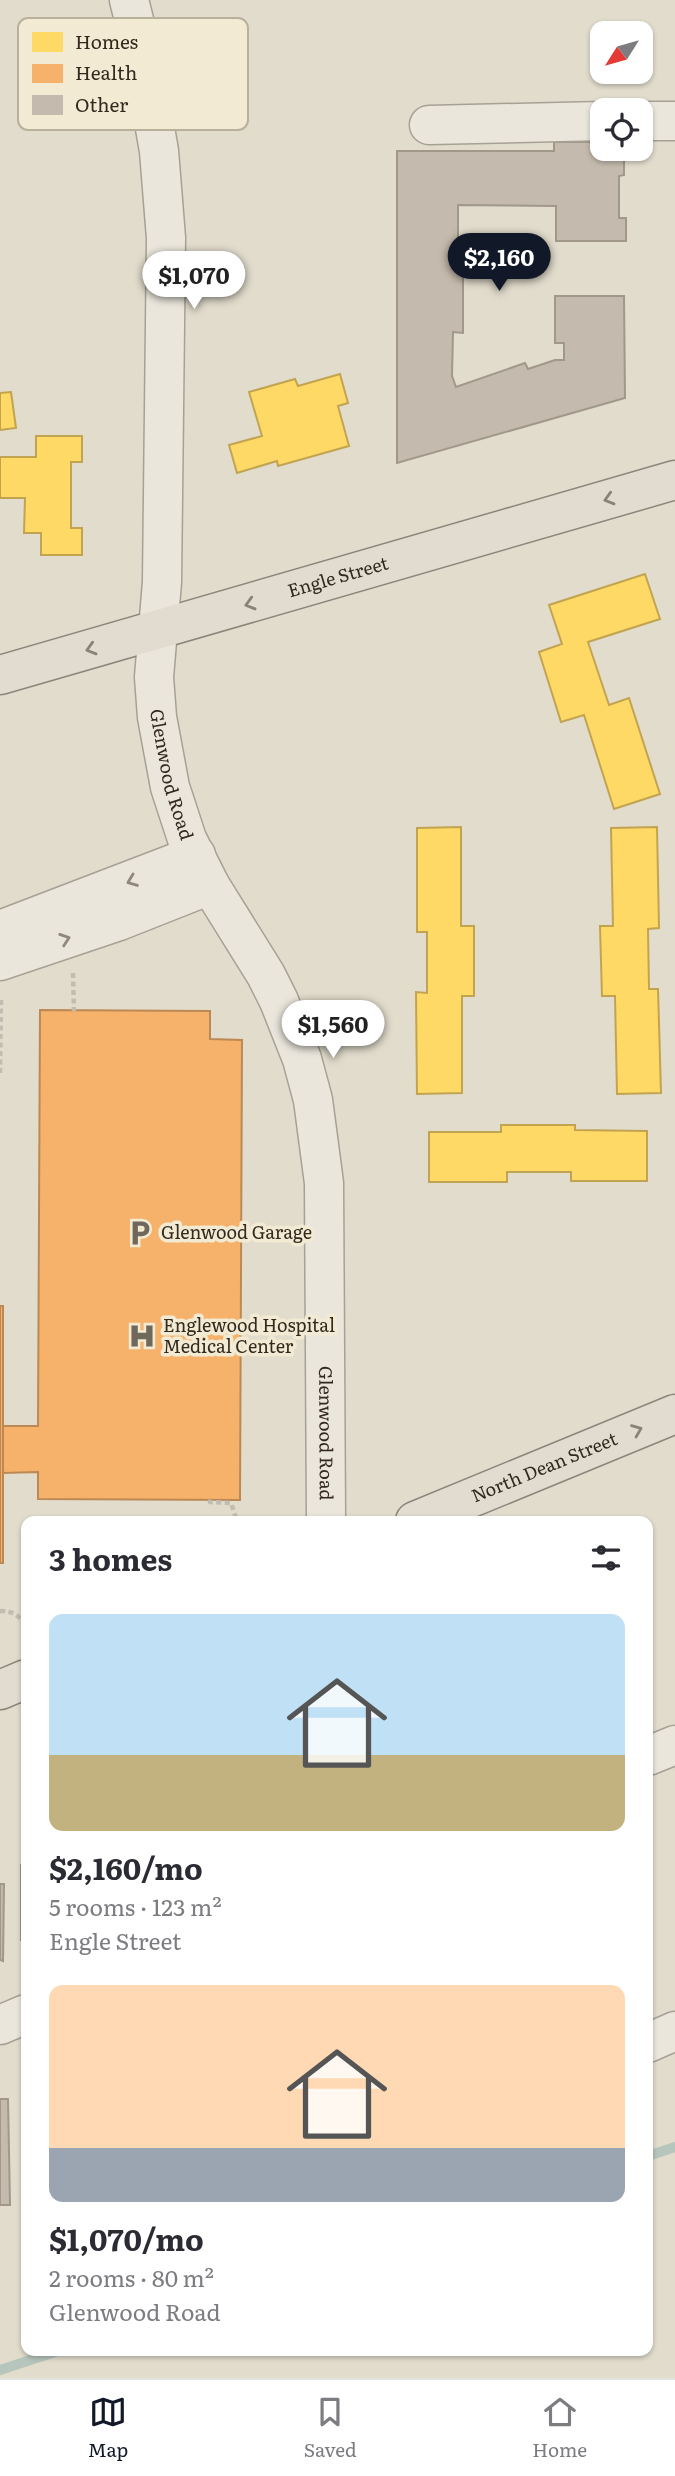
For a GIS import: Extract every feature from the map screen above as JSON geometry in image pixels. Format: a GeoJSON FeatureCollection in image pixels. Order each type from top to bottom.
{"type":"FeatureCollection","features":[{"type":"Feature","properties":{"kind":"main road","name":"Engle Street"},"geometry":{"type":"LineString","coordinates":[[0,675],[675,480]]}},
{"type":"Feature","properties":{"kind":"main road","name":"North Dean Street"},"geometry":{"type":"LineString","coordinates":[[427,1516],[675,1414]]}},
{"type":"Feature","properties":{"kind":"main road"},"geometry":{"type":"LineString","coordinates":[[0,1690],[21,1681]]}},
{"type":"Feature","properties":{"kind":"street","name":"Glenwood Road"},"geometry":{"type":"LineString","coordinates":[[129,0],[134,18]]}},
{"type":"Feature","properties":{"kind":"street"},"geometry":{"type":"LineString","coordinates":[[429,125],[590,121]]}},
{"type":"Feature","properties":{"kind":"street"},"geometry":{"type":"LineString","coordinates":[[653,121],[675,121]]}},
{"type":"Feature","properties":{"kind":"street","name":"Glenwood Road"},"geometry":{"type":"LineString","coordinates":[[155,130],[166,238],[162,582],[153,677],[161,743],[175,804],[187,839],[279,1000],[302,1059],[316,1120],[324,1183],[327,1516]]}},
{"type":"Feature","properties":{"kind":"street"},"geometry":{"type":"LineString","coordinates":[[0,930],[203,870]]}},
{"type":"Feature","properties":{"kind":"street"},"geometry":{"type":"LineString","coordinates":[[1,974],[119,921],[203,870]]}},
{"type":"Feature","properties":{"kind":"street"},"geometry":{"type":"LineString","coordinates":[[653,1754],[675,1745]]}},
{"type":"Feature","properties":{"kind":"street"},"geometry":{"type":"LineString","coordinates":[[0,2025],[21,2016]]}},
{"type":"Feature","properties":{"kind":"street"},"geometry":{"type":"LineString","coordinates":[[653,2041],[675,2031]]}},
{"type":"Feature","properties":{"kind":"path"},"geometry":{"type":"LineString","coordinates":[[72,968],[74,1011]]}},
{"type":"Feature","properties":{"kind":"path"},"geometry":{"type":"LineString","coordinates":[[0,1073],[1,974]]}},
{"type":"Feature","properties":{"kind":"path"},"geometry":{"type":"LineString","coordinates":[[211,1500],[210,1502],[231,1503],[235,1516]]}},
{"type":"Feature","properties":{"kind":"path"},"geometry":{"type":"LineString","coordinates":[[0,1611],[9,1611],[21,1619]]}},
{"type":"Feature","properties":{"kind":"building: Homes"},"geometry":{"type":"Polygon","coordinates":[[[340,374],[348,403],[338,406],[349,446],[278,466],[277,461],[237,473],[229,445],[262,436],[249,392],[295,379],[298,386],[340,374]]]}},
{"type":"Feature","properties":{"kind":"building: Homes"},"geometry":{"type":"Polygon","coordinates":[[[11,392],[16,428],[0,430],[0,393],[11,392]]]}},
{"type":"Feature","properties":{"kind":"building: Homes"},"geometry":{"type":"Polygon","coordinates":[[[36,436],[82,436],[82,462],[71,462],[71,528],[82,528],[82,555],[41,555],[41,533],[24,533],[25,498],[0,498],[0,457],[36,457],[36,436]]]}},
{"type":"Feature","properties":{"kind":"building: Homes"},"geometry":{"type":"Polygon","coordinates":[[[645,574],[660,619],[588,642],[609,705],[629,698],[660,794],[614,809],[584,715],[561,722],[539,652],[562,644],[549,605],[645,574]]]}},
{"type":"Feature","properties":{"kind":"building: Homes"},"geometry":{"type":"Polygon","coordinates":[[[461,827],[461,926],[474,926],[474,996],[462,996],[462,1093],[417,1094],[416,992],[427,993],[427,932],[417,932],[417,828],[461,827]]]}},
{"type":"Feature","properties":{"kind":"building: Homes"},"geometry":{"type":"Polygon","coordinates":[[[657,827],[659,928],[648,929],[649,989],[658,989],[661,1093],[617,1094],[615,996],[602,996],[600,926],[613,926],[611,828],[657,827]]]}},
{"type":"Feature","properties":{"kind":"building: Homes"},"geometry":{"type":"Polygon","coordinates":[[[501,1125],[575,1125],[575,1130],[647,1131],[647,1181],[571,1181],[571,1172],[507,1172],[507,1182],[429,1182],[429,1132],[501,1132],[501,1125]]]}},
{"type":"Feature","properties":{"kind":"building: Health","name":"Glenwood Garage"},"geometry":{"type":"Polygon","coordinates":[[[40,1010],[210,1011],[210,1039],[242,1040],[240,1500],[38,1499],[38,1472],[3,1473],[3,1426],[38,1426],[40,1010]]]}},
{"type":"Feature","properties":{"kind":"building: Health"},"geometry":{"type":"Polygon","coordinates":[[[0,1306],[3,1306],[3,1563],[0,1563],[0,1306]]]}},
{"type":"Feature","properties":{"kind":"building: Other"},"geometry":{"type":"Polygon","coordinates":[[[554,142],[590,142],[590,161],[624,161],[624,175],[619,176],[619,218],[626,218],[626,241],[556,241],[556,206],[458,205],[458,250],[463,250],[463,333],[453,332],[452,376],[456,387],[525,363],[528,369],[555,360],[564,360],[564,343],[555,343],[555,296],[624,296],[625,398],[397,463],[397,151],[554,151],[554,142]]]}},
{"type":"Feature","properties":{"kind":"building: Other"},"geometry":{"type":"Polygon","coordinates":[[[0,1884],[4,1884],[3,1961],[0,1960],[0,1884]]]}},
{"type":"Feature","properties":{"kind":"building: Other"},"geometry":{"type":"Polygon","coordinates":[[[0,2099],[8,2099],[10,2205],[0,2205],[0,2099]]]}},
{"type":"Feature","properties":{"kind":"waterway"},"geometry":{"type":"LineString","coordinates":[[653,2154],[675,2147]]}},
{"type":"Feature","properties":{"kind":"waterway"},"geometry":{"type":"LineString","coordinates":[[0,2370],[43,2356]]}},
{"type":"Feature","properties":{"kind":"place","name":"Glenwood Garage"},"geometry":{"type":"Point","coordinates":[140,1233]}},
{"type":"Feature","properties":{"kind":"place","name":"Englewood Hospital Medical Center"},"geometry":{"type":"Point","coordinates":[142,1336]}}]}
